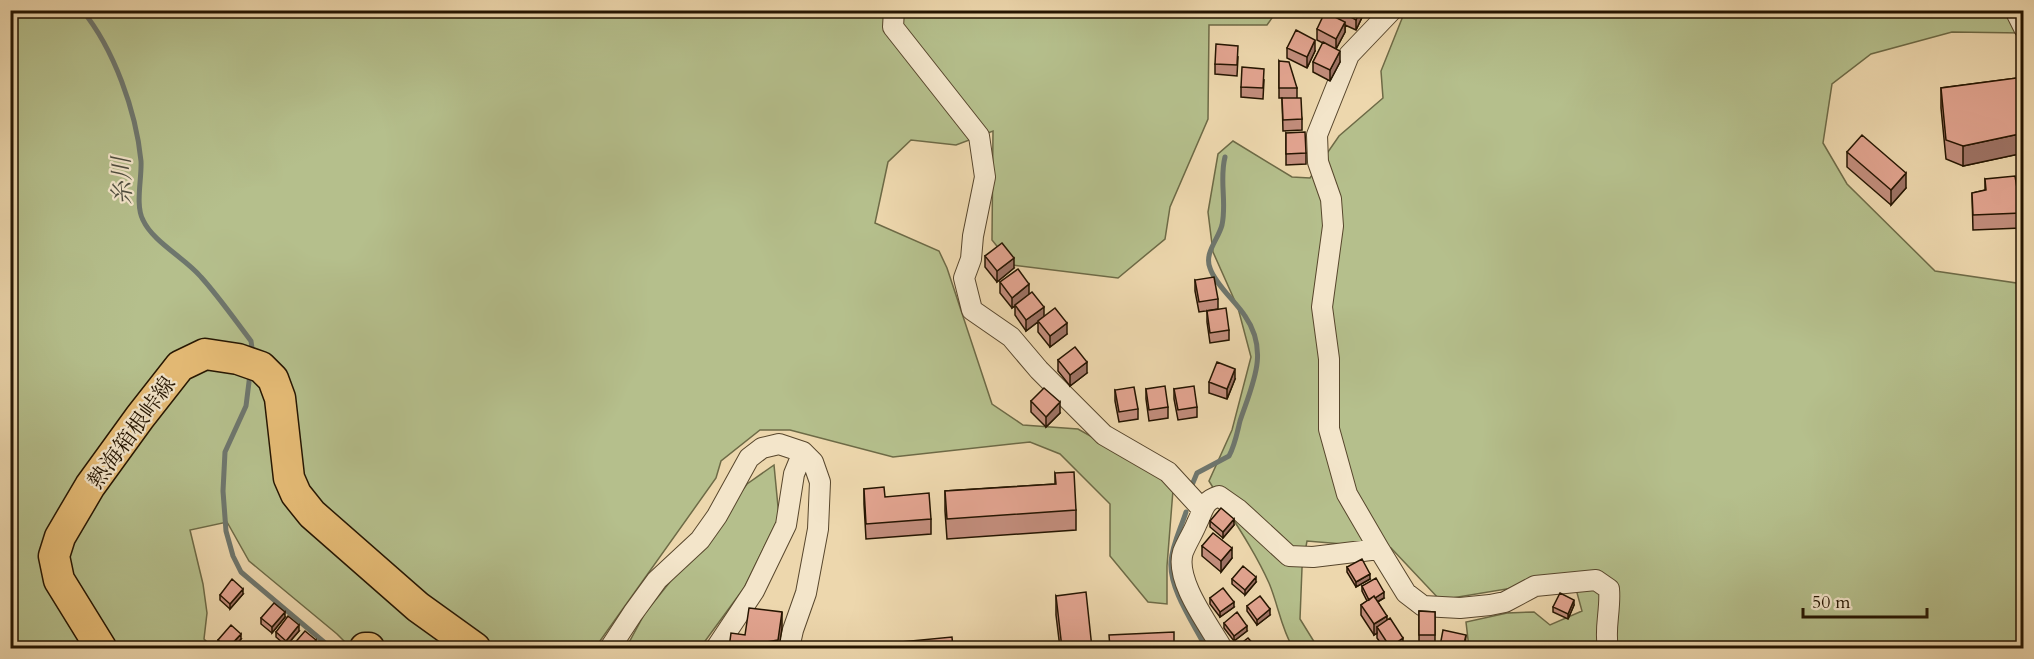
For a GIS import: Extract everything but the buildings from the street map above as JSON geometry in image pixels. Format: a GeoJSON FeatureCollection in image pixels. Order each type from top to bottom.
{"type":"FeatureCollection","features":[{"type":"Feature","properties":{"kind":"main road","name":"熱海箱根峠線"},"geometry":{"type":"LineString","coordinates":[[100,648],[59,580],[54,556],[60,537],[90,486],[180,366],[205,354],[238,358],[261,367],[273,379],[280,398],[289,478],[296,494],[312,514],[409,599],[475,648]]}},
{"type":"Feature","properties":{"kind":"street"},"geometry":{"type":"LineString","coordinates":[[894,10],[893,27],[979,136],[985,177],[973,236],[971,259],[964,278],[972,310],[1011,337],[1039,370],[1104,435],[1168,472],[1202,508]]}},
{"type":"Feature","properties":{"kind":"street"},"geometry":{"type":"LineString","coordinates":[[1392,10],[1349,55],[1317,135],[1318,162],[1331,200],[1333,226],[1322,307],[1329,359],[1329,429],[1347,495],[1406,593],[1423,606],[1461,608],[1505,603],[1535,586],[1596,580],[1609,589],[1606,639],[1608,648]]}},
{"type":"Feature","properties":{"kind":"street"},"geometry":{"type":"LineString","coordinates":[[2015,10],[2024,28]]}},
{"type":"Feature","properties":{"kind":"street"},"geometry":{"type":"LineString","coordinates":[[610,648],[657,580],[700,540],[717,516],[749,458],[762,448],[779,444],[803,452],[813,462],[820,482],[818,529],[806,593],[789,648]]}},
{"type":"Feature","properties":{"kind":"street"},"geometry":{"type":"LineString","coordinates":[[716,648],[754,591],[786,525],[794,474],[803,452]]}},
{"type":"Feature","properties":{"kind":"street"},"geometry":{"type":"LineString","coordinates":[[1222,648],[1185,584],[1183,567],[1182,554],[1202,508],[1210,499],[1220,496],[1289,555],[1313,557],[1379,549]]}},
{"type":"Feature","properties":{"kind":"green space"},"geometry":{"type":"Polygon","coordinates":[[[10,11],[1277,11],[1267,25],[1209,25],[1208,119],[1170,207],[1165,239],[1118,278],[1012,265],[992,240],[993,131],[956,145],[911,140],[888,162],[875,223],[939,251],[947,268],[992,404],[1023,425],[1078,429],[1151,470],[1173,490],[1167,566],[1167,604],[1148,602],[1110,556],[1110,504],[1060,454],[1030,442],[893,457],[790,430],[760,430],[721,461],[716,478],[595,648],[351,648],[249,561],[227,522],[190,530],[203,584],[207,613],[204,639],[213,648],[11,648],[10,11]]]}},
{"type":"Feature","properties":{"kind":"green space"},"geometry":{"type":"Polygon","coordinates":[[[1405,11],[2023,11],[2023,33],[1952,32],[1871,54],[1832,84],[1823,143],[1847,184],[1935,271],[2023,284],[2023,648],[1469,648],[1466,622],[1507,613],[1534,612],[1550,625],[1582,611],[1573,578],[1440,600],[1391,548],[1307,541],[1302,568],[1300,619],[1318,648],[1293,648],[1263,570],[1209,481],[1232,430],[1251,357],[1238,308],[1213,252],[1208,212],[1218,154],[1233,141],[1292,177],[1310,178],[1339,136],[1383,98],[1381,71],[1405,11]]]}},
{"type":"Feature","properties":{"kind":"green space"},"geometry":{"type":"Polygon","coordinates":[[[774,465],[779,517],[744,588],[700,648],[626,648],[645,613],[747,484],[774,465]]]}},
{"type":"Feature","properties":{"kind":"waterway","name":"糸川"},"geometry":{"type":"LineString","coordinates":[[82,10],[104,43],[129,102],[141,161],[139,207],[143,220],[154,236],[194,270],[214,292],[251,341],[253,355]]}},
{"type":"Feature","properties":{"kind":"waterway"},"geometry":{"type":"LineString","coordinates":[[1192,485],[1197,473],[1229,456],[1253,381],[1258,356],[1252,329],[1245,316],[1216,280],[1209,262],[1210,252],[1222,225],[1225,157]]}},
{"type":"Feature","properties":{"kind":"waterway","name":"糸川"},"geometry":{"type":"LineString","coordinates":[[250,374],[246,406],[225,452],[223,491],[226,531],[233,556],[241,572],[331,648]]}},
{"type":"Feature","properties":{"kind":"waterway"},"geometry":{"type":"LineString","coordinates":[[1186,512],[1173,549],[1171,572],[1178,595],[1206,648]]}}]}
